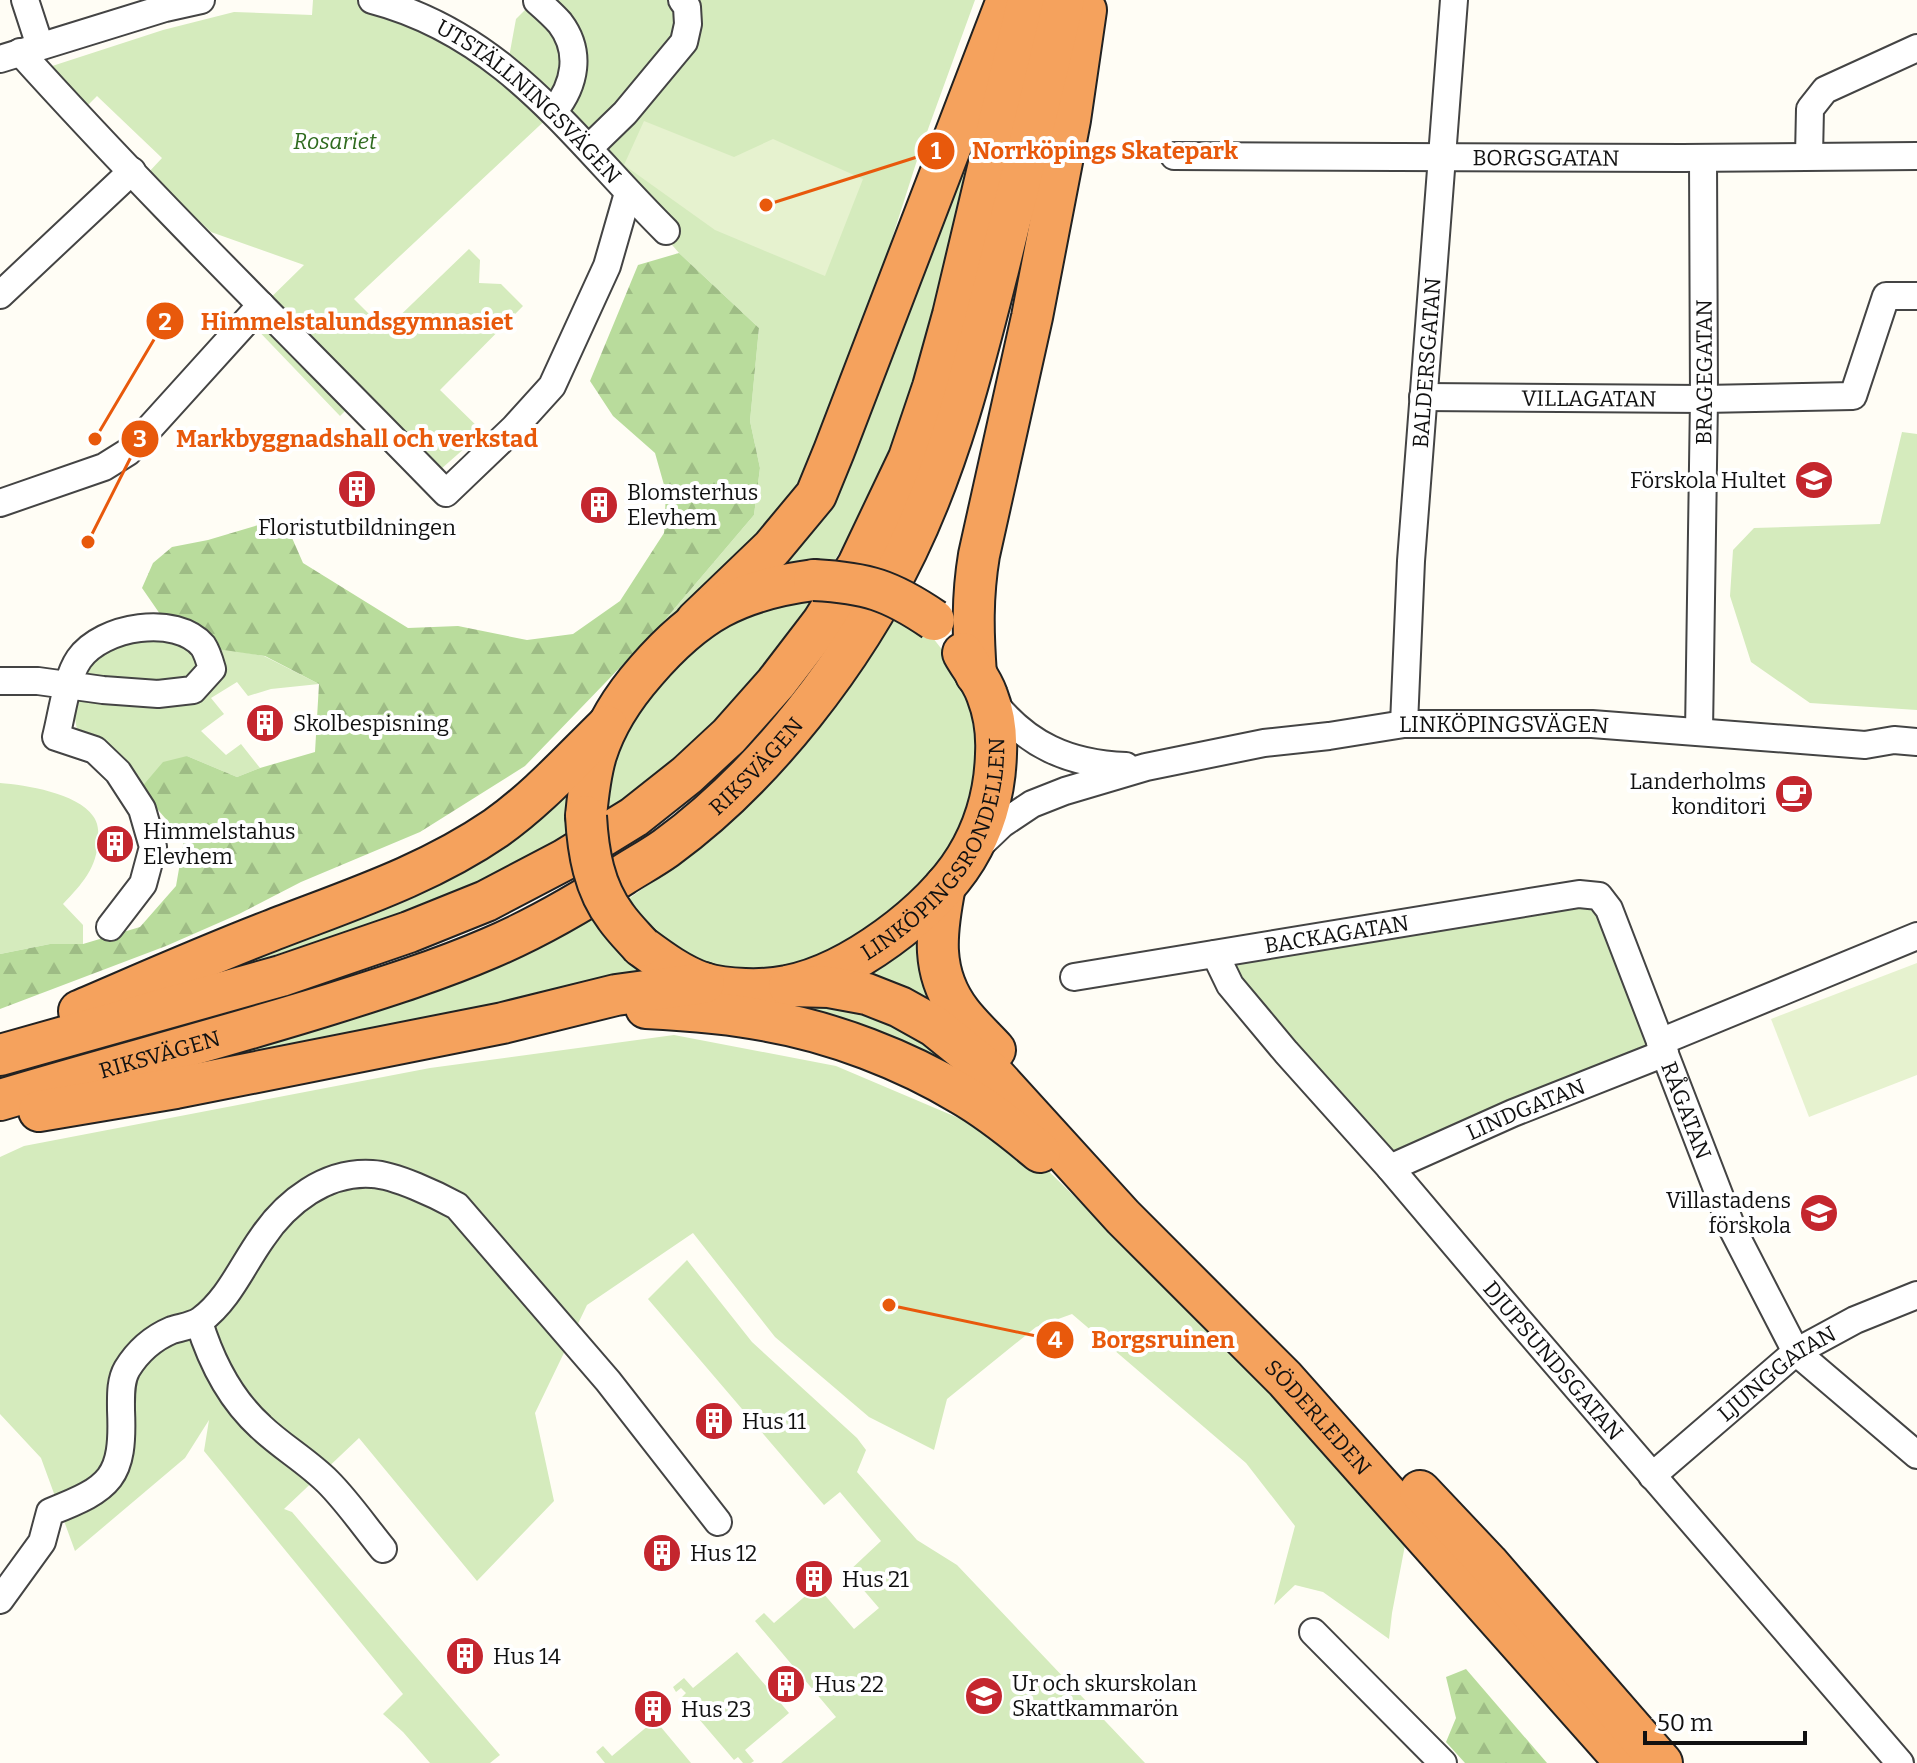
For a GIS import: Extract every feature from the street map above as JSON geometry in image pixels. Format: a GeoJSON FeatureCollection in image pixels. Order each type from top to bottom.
{"type":"FeatureCollection","features":[{"type":"Feature","properties":{"kind":"highway"},"geometry":{"type":"LineString","coordinates":[[696,621],[772,548],[816,495],[1007,0]]}},
{"type":"Feature","properties":{"kind":"highway","name":"RIKSVÄGEN"},"geometry":{"type":"LineString","coordinates":[[0,1055],[281,976],[409,932],[486,901],[564,860],[634,817],[687,775],[729,736],[776,683],[822,623],[858,565],[909,458],[953,315],[1028,0]]}},
{"type":"Feature","properties":{"kind":"highway","name":"RIKSVÄGEN"},"geometry":{"type":"LineString","coordinates":[[0,1100],[399,983],[490,948],[579,904],[666,848],[760,765],[852,647],[887,589],[930,498],[958,423],[1064,0]]}},
{"type":"Feature","properties":{"kind":"highway"},"geometry":{"type":"LineString","coordinates":[[981,684],[973,629],[973,592],[1035,302],[1070,120],[1087,0]]}},
{"type":"Feature","properties":{"kind":"highway","name":"LINKÖPINGSRONDELLEN"},"geometry":{"type":"LineString","coordinates":[[814,580],[849,582],[876,588],[908,602],[956,640],[981,684],[995,728],[994,779],[988,809],[955,872],[915,917],[855,959],[789,986],[762,989],[704,983],[670,967],[641,946],[615,916],[601,893],[588,845],[586,816],[590,779],[607,726],[630,690],[667,646],[696,621],[725,605],[781,584],[814,580]]}},
{"type":"Feature","properties":{"kind":"highway"},"geometry":{"type":"LineString","coordinates":[[0,1045],[199,959],[439,863],[521,810],[607,726]]}},
{"type":"Feature","properties":{"kind":"highway","name":"SÖDERLEDEN"},"geometry":{"type":"LineString","coordinates":[[955,872],[939,917],[937,945],[939,968],[947,992],[961,1014],[1144,1199],[1488,1563],[1662,1763]]}},
{"type":"Feature","properties":{"kind":"highway"},"geometry":{"type":"LineString","coordinates":[[0,1118],[176,1088],[503,1023],[616,995],[704,983]]}},
{"type":"Feature","properties":{"kind":"highway","name":"SÖDERLEDEN"},"geometry":{"type":"LineString","coordinates":[[789,986],[829,987],[867,994],[900,1007],[934,1026],[992,1073],[1123,1217],[1285,1379],[1626,1763]]}},
{"type":"Feature","properties":{"kind":"highway"},"geometry":{"type":"LineString","coordinates":[[503,1023],[627,1008],[688,1010],[769,1021],[819,1033],[918,1071],[962,1094],[1010,1127],[1123,1217]]}},
{"type":"Feature","properties":{"kind":"street"},"geometry":{"type":"LineString","coordinates":[[25,0],[20,53],[62,100],[446,493],[514,428],[552,386],[607,266],[628,193]]}},
{"type":"Feature","properties":{"kind":"street"},"geometry":{"type":"LineString","coordinates":[[20,53],[164,4],[201,0]]}},
{"type":"Feature","properties":{"kind":"street","name":"UTSTÄLLNINGSVÄGEN"},"geometry":{"type":"LineString","coordinates":[[372,0],[422,17],[467,40],[507,69],[554,111],[666,231]]}},
{"type":"Feature","properties":{"kind":"street"},"geometry":{"type":"LineString","coordinates":[[589,148],[625,113],[684,42],[688,24],[687,7],[682,0]]}},
{"type":"Feature","properties":{"kind":"street","name":"BALDERSGATAN"},"geometry":{"type":"LineString","coordinates":[[1404,724],[1423,397],[1454,0]]}},
{"type":"Feature","properties":{"kind":"street"},"geometry":{"type":"LineString","coordinates":[[537,1],[561,24],[574,57],[569,87],[554,111]]}},
{"type":"Feature","properties":{"kind":"street"},"geometry":{"type":"LineString","coordinates":[[1809,156],[1810,109],[1825,90],[1917,48]]}},
{"type":"Feature","properties":{"kind":"street","name":"BORGSGATAN"},"geometry":{"type":"LineString","coordinates":[[1174,156],[1917,156]]}},
{"type":"Feature","properties":{"kind":"street","name":"BRAGEGATAN"},"geometry":{"type":"LineString","coordinates":[[1699,732],[1704,399],[1703,158]]}},
{"type":"Feature","properties":{"kind":"street"},"geometry":{"type":"LineString","coordinates":[[0,295],[132,171]]}},
{"type":"Feature","properties":{"kind":"street","name":"VILLAGATAN"},"geometry":{"type":"LineString","coordinates":[[1423,397],[1704,399],[1853,396],[1886,296],[1917,296]]}},
{"type":"Feature","properties":{"kind":"street"},"geometry":{"type":"LineString","coordinates":[[0,503],[104,467],[128,452],[261,305]]}},
{"type":"Feature","properties":{"kind":"street"},"geometry":{"type":"LineString","coordinates":[[0,681],[38,681],[69,684],[103,690],[158,694],[193,690],[212,669],[204,647],[188,634],[171,630],[143,627],[119,631],[92,645],[78,660],[69,684],[56,737],[95,750],[118,772],[142,809],[153,847],[143,884],[110,927]]}},
{"type":"Feature","properties":{"kind":"street","name":"LINKÖPINGSVÄGEN"},"geometry":{"type":"LineString","coordinates":[[981,684],[1006,719],[1051,751],[1100,765],[1146,767]]}},
{"type":"Feature","properties":{"kind":"street","name":"LINKÖPINGSVÄGEN"},"geometry":{"type":"LineString","coordinates":[[955,872],[1002,824],[1032,804],[1065,791],[1146,767],[1264,743],[1404,724],[1592,724],[1865,745],[1894,740],[1917,742]]}},
{"type":"Feature","properties":{"kind":"street","name":"LINKÖPINGSVÄGEN"},"geometry":{"type":"LineString","coordinates":[[1865,745],[1892,756],[1917,759]]}},
{"type":"Feature","properties":{"kind":"street","name":"BACKAGATAN"},"geometry":{"type":"LineString","coordinates":[[1074,977],[1579,894],[1599,896]]}},
{"type":"Feature","properties":{"kind":"street","name":"RÅGATAN"},"geometry":{"type":"LineString","coordinates":[[1599,896],[1609,909],[1732,1228],[1796,1352],[1917,1455]]}},
{"type":"Feature","properties":{"kind":"street","name":"LINDGATAN"},"geometry":{"type":"LineString","coordinates":[[1390,1168],[1917,936]]}},
{"type":"Feature","properties":{"kind":"street","name":"DJUPSUNDSGATAN"},"geometry":{"type":"LineString","coordinates":[[1215,954],[1230,985],[1286,1052],[1390,1168],[1900,1763]]}},
{"type":"Feature","properties":{"kind":"street"},"geometry":{"type":"LineString","coordinates":[[0,1600],[42,1542],[50,1512],[98,1490],[111,1476],[120,1458],[121,1394],[125,1372],[136,1356],[153,1340],[199,1322],[224,1297],[276,1219],[306,1192],[353,1175],[375,1174],[435,1194],[457,1206],[608,1381],[718,1522]]}},
{"type":"Feature","properties":{"kind":"street","name":"LJUNGGATAN"},"geometry":{"type":"LineString","coordinates":[[1652,1476],[1796,1352],[1855,1320],[1917,1295]]}},
{"type":"Feature","properties":{"kind":"street"},"geometry":{"type":"LineString","coordinates":[[199,1322],[220,1374],[237,1402],[261,1428],[329,1483],[383,1549]]}},
{"type":"Feature","properties":{"kind":"street"},"geometry":{"type":"LineString","coordinates":[[1313,1632],[1443,1763]]}},
{"type":"Feature","properties":{"kind":"green space","name":"Rosariet"},"geometry":{"type":"Polygon","coordinates":[[[313,0],[372,0],[507,68],[516,19],[535,0],[975,0],[919,154],[842,395],[810,476],[731,574],[658,628],[754,515],[760,468],[750,421],[759,328],[679,253],[554,112],[354,299],[385,330],[469,249],[480,260],[479,283],[501,284],[523,306],[440,390],[483,432],[424,484],[347,409],[340,416],[248,320],[304,265],[211,232],[148,173],[162,158],[97,96],[83,110],[43,69],[163,30],[234,12],[312,15],[313,0]]]}},
{"type":"Feature","properties":{"kind":"green space"},"geometry":{"type":"Polygon","coordinates":[[[1002,28],[935,317],[897,437],[870,500],[832,565],[768,573],[1002,28]]]}},
{"type":"Feature","properties":{"kind":"green space"},"geometry":{"type":"Polygon","coordinates":[[[644,121],[734,157],[773,139],[863,179],[825,276],[715,230],[624,165],[644,121]]]}},
{"type":"Feature","properties":{"kind":"green space"},"geometry":{"type":"Polygon","coordinates":[[[679,253],[759,328],[750,421],[760,468],[754,515],[658,628],[525,766],[420,832],[301,882],[166,946],[0,1009],[0,954],[50,944],[83,944],[140,927],[176,886],[184,840],[140,789],[163,762],[187,756],[237,777],[315,752],[319,684],[265,656],[204,647],[171,630],[142,588],[153,563],[172,547],[265,523],[289,531],[303,563],[408,628],[458,626],[527,640],[573,634],[620,601],[664,533],[666,492],[655,453],[613,416],[590,381],[638,265],[679,253]]]}},
{"type":"Feature","properties":{"kind":"green space"},"geometry":{"type":"Polygon","coordinates":[[[1902,432],[1917,434],[1917,710],[1810,703],[1751,662],[1730,596],[1733,550],[1754,528],[1880,524],[1902,432]]]}},
{"type":"Feature","properties":{"kind":"green space"},"geometry":{"type":"Polygon","coordinates":[[[817,597],[762,672],[727,712],[675,760],[600,815],[621,736],[681,654],[747,613],[817,597]]]}},
{"type":"Feature","properties":{"kind":"green space"},"geometry":{"type":"Polygon","coordinates":[[[897,616],[933,638],[961,674],[979,718],[984,758],[952,859],[865,943],[776,975],[717,971],[664,947],[624,902],[686,858],[774,780],[839,700],[897,616]]]}},
{"type":"Feature","properties":{"kind":"green space"},"geometry":{"type":"Polygon","coordinates":[[[119,631],[264,656],[319,684],[271,689],[248,696],[237,682],[211,698],[224,714],[201,731],[226,755],[241,744],[260,768],[237,777],[187,756],[140,789],[111,749],[77,730],[69,684],[119,631]]]}},
{"type":"Feature","properties":{"kind":"green space"},"geometry":{"type":"Polygon","coordinates":[[[567,779],[572,833],[481,883],[408,913],[214,974],[567,779]]]}},
{"type":"Feature","properties":{"kind":"green space"},"geometry":{"type":"Polygon","coordinates":[[[0,783],[37,788],[63,796],[75,801],[95,818],[98,834],[95,859],[82,882],[63,904],[83,925],[83,944],[50,944],[0,954],[0,783]]]}},
{"type":"Feature","properties":{"kind":"green space"},"geometry":{"type":"Polygon","coordinates":[[[1591,898],[1650,1047],[1393,1155],[1227,966],[1591,898]]]}},
{"type":"Feature","properties":{"kind":"green space"},"geometry":{"type":"Polygon","coordinates":[[[596,917],[652,976],[162,1072],[406,1001],[532,951],[596,917]]]}},
{"type":"Feature","properties":{"kind":"green space"},"geometry":{"type":"Polygon","coordinates":[[[914,926],[940,1012],[858,969],[914,926]]]}},
{"type":"Feature","properties":{"kind":"green space"},"geometry":{"type":"Polygon","coordinates":[[[1917,963],[1917,1075],[1809,1117],[1771,1019],[1917,963]]]}},
{"type":"Feature","properties":{"kind":"green space"},"geometry":{"type":"Polygon","coordinates":[[[265,995],[267,1002],[262,1008],[0,1085],[0,1068],[265,995]]]}},
{"type":"Feature","properties":{"kind":"green space"},"geometry":{"type":"Polygon","coordinates":[[[822,999],[903,1022],[1005,1101],[787,1003],[822,999]]]}},
{"type":"Feature","properties":{"kind":"green space"},"geometry":{"type":"Polygon","coordinates":[[[674,1035],[836,1066],[1022,1145],[1297,1415],[1406,1540],[1389,1639],[1323,1592],[1295,1585],[1274,1605],[1295,1526],[1246,1463],[1072,1314],[1036,1327],[947,1399],[934,1450],[869,1417],[775,1337],[693,1233],[587,1305],[535,1413],[554,1501],[477,1581],[359,1438],[284,1509],[292,1512],[500,1755],[490,1763],[430,1763],[383,1714],[403,1694],[204,1451],[209,1420],[185,1458],[75,1551],[41,1458],[0,1414],[0,1157],[24,1146],[430,1068],[674,1035]]]}},
{"type":"Feature","properties":{"kind":"green space"},"geometry":{"type":"Polygon","coordinates":[[[687,1260],[752,1342],[857,1438],[866,1450],[857,1472],[917,1540],[957,1565],[1145,1763],[781,1763],[836,1717],[755,1621],[764,1613],[774,1623],[817,1586],[854,1629],[879,1608],[848,1572],[881,1541],[840,1492],[824,1505],[648,1299],[687,1260]]]}},
{"type":"Feature","properties":{"kind":"green space"},"geometry":{"type":"Polygon","coordinates":[[[737,1652],[789,1713],[745,1750],[754,1761],[751,1763],[743,1763],[738,1757],[734,1760],[681,1698],[686,1693],[681,1688],[676,1692],[673,1687],[684,1678],[693,1688],[737,1652]]]}},
{"type":"Feature","properties":{"kind":"green space"},"geometry":{"type":"Polygon","coordinates":[[[1466,1669],[1547,1763],[1465,1763],[1446,1742],[1456,1718],[1446,1677],[1466,1669]]]}},
{"type":"Feature","properties":{"kind":"green space"},"geometry":{"type":"Polygon","coordinates":[[[655,1720],[691,1763],[605,1763],[596,1752],[603,1746],[612,1756],[655,1720]]]}},
{"type":"Feature","properties":{"kind":"place","name":"Norrköpings Skatepark"},"geometry":{"type":"Point","coordinates":[766,205]}},
{"type":"Feature","properties":{"kind":"place","name":"Himmelstalundsgymnasiet"},"geometry":{"type":"Point","coordinates":[95,439]}},
{"type":"Feature","properties":{"kind":"place","name":"Förskola Hultet"},"geometry":{"type":"Point","coordinates":[1814,480]}},
{"type":"Feature","properties":{"kind":"place","name":"Floristutbildningen"},"geometry":{"type":"Point","coordinates":[357,489]}},
{"type":"Feature","properties":{"kind":"place","name":"Blomsterhus Elevhem"},"geometry":{"type":"Point","coordinates":[599,505]}},
{"type":"Feature","properties":{"kind":"place","name":"Markbyggnadshall och verkstad"},"geometry":{"type":"Point","coordinates":[88,542]}},
{"type":"Feature","properties":{"kind":"place","name":"Skolbespisning"},"geometry":{"type":"Point","coordinates":[265,723]}},
{"type":"Feature","properties":{"kind":"place","name":"Landerholms konditori"},"geometry":{"type":"Point","coordinates":[1794,794]}},
{"type":"Feature","properties":{"kind":"place","name":"Himmelstahus Elevhem"},"geometry":{"type":"Point","coordinates":[115,844]}},
{"type":"Feature","properties":{"kind":"place","name":"Villastadens förskola"},"geometry":{"type":"Point","coordinates":[1819,1213]}},
{"type":"Feature","properties":{"kind":"place","name":"Borgsruinen"},"geometry":{"type":"Point","coordinates":[889,1305]}},
{"type":"Feature","properties":{"kind":"place","name":"Hus 11"},"geometry":{"type":"Point","coordinates":[714,1421]}},
{"type":"Feature","properties":{"kind":"place","name":"Hus 12"},"geometry":{"type":"Point","coordinates":[662,1553]}},
{"type":"Feature","properties":{"kind":"place","name":"Hus 21"},"geometry":{"type":"Point","coordinates":[814,1579]}},
{"type":"Feature","properties":{"kind":"place","name":"Hus 14"},"geometry":{"type":"Point","coordinates":[465,1656]}},
{"type":"Feature","properties":{"kind":"place","name":"Hus 22"},"geometry":{"type":"Point","coordinates":[786,1684]}},
{"type":"Feature","properties":{"kind":"place","name":"Ur och skurskolan Skattkammarön"},"geometry":{"type":"Point","coordinates":[984,1696]}},
{"type":"Feature","properties":{"kind":"place","name":"Hus 23"},"geometry":{"type":"Point","coordinates":[653,1709]}}]}
